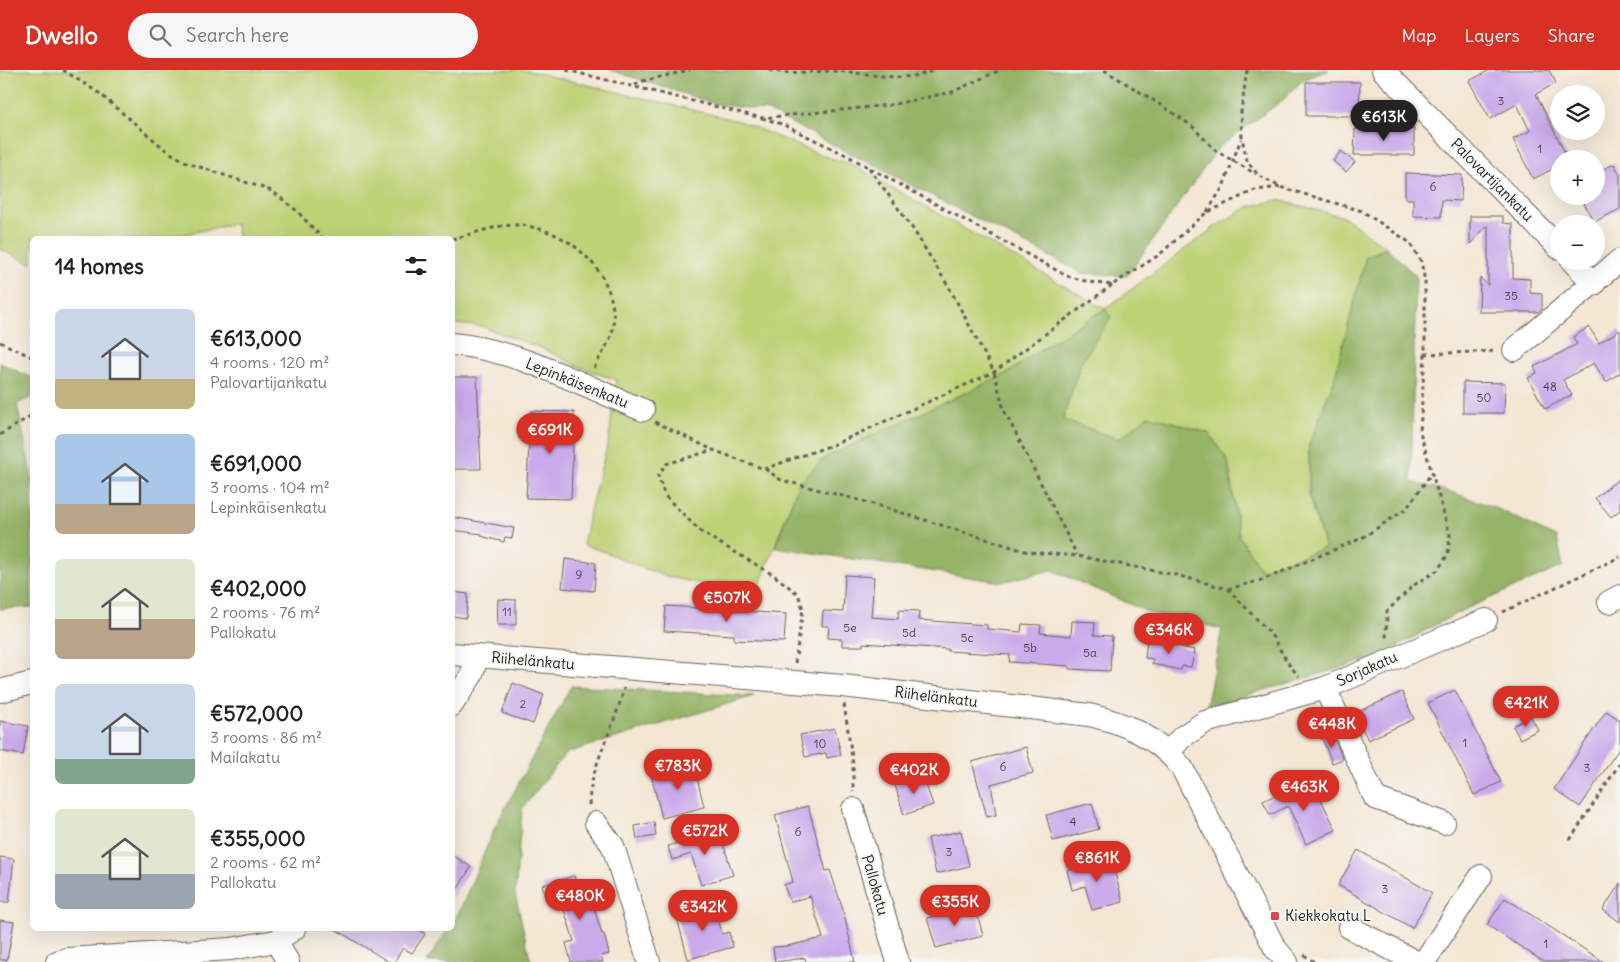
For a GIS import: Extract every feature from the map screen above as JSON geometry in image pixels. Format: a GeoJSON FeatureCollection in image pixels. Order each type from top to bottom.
{"type":"FeatureCollection","features":[{"type":"Feature","properties":{"kind":"street","name":"Palovartijankatu"},"geometry":{"type":"LineString","coordinates":[[1382,70],[1550,239]]}},
{"type":"Feature","properties":{"kind":"street"},"geometry":{"type":"LineString","coordinates":[[1514,350],[1620,260]]}},
{"type":"Feature","properties":{"kind":"street"},"geometry":{"type":"LineString","coordinates":[[1581,270],[1594,284]]}},
{"type":"Feature","properties":{"kind":"street","name":"Lepinkäisenkatu"},"geometry":{"type":"LineString","coordinates":[[455,344],[539,366],[648,416]]}},
{"type":"Feature","properties":{"kind":"street","name":"Sorjakatu"},"geometry":{"type":"LineString","coordinates":[[1169,752],[1182,737],[1205,722],[1320,690],[1386,660],[1486,620]]}},
{"type":"Feature","properties":{"kind":"street","name":"Riihelänkatu"},"geometry":{"type":"LineString","coordinates":[[455,654],[843,686],[1089,715],[1117,721],[1143,734],[1169,752],[1190,783],[1275,948],[1293,957]]}},
{"type":"Feature","properties":{"kind":"street"},"geometry":{"type":"LineString","coordinates":[[455,700],[471,676],[478,656]]}},
{"type":"Feature","properties":{"kind":"street"},"geometry":{"type":"LineString","coordinates":[[0,691],[30,684]]}},
{"type":"Feature","properties":{"kind":"street"},"geometry":{"type":"LineString","coordinates":[[1320,690],[1375,798],[1444,824]]}},
{"type":"Feature","properties":{"kind":"street","name":"Pallokatu"},"geometry":{"type":"LineString","coordinates":[[853,808],[898,962]]}},
{"type":"Feature","properties":{"kind":"street"},"geometry":{"type":"LineString","coordinates":[[596,824],[613,846],[649,962]]}},
{"type":"Feature","properties":{"kind":"street"},"geometry":{"type":"LineString","coordinates":[[1424,962],[1481,876]]}},
{"type":"Feature","properties":{"kind":"street"},"geometry":{"type":"LineString","coordinates":[[1349,927],[1416,962]]}},
{"type":"Feature","properties":{"kind":"street"},"geometry":{"type":"LineString","coordinates":[[57,962],[231,949],[285,935],[288,962]]}},
{"type":"Feature","properties":{"kind":"path"},"geometry":{"type":"LineString","coordinates":[[63,70],[99,93],[167,151],[188,163],[272,192],[296,210],[320,236]]}},
{"type":"Feature","properties":{"kind":"path"},"geometry":{"type":"LineString","coordinates":[[566,70],[782,124],[867,166],[1067,276],[1112,286]]}},
{"type":"Feature","properties":{"kind":"path"},"geometry":{"type":"LineString","coordinates":[[635,86],[643,80],[690,70]]}},
{"type":"Feature","properties":{"kind":"path"},"geometry":{"type":"LineString","coordinates":[[770,70],[923,76],[934,70]]}},
{"type":"Feature","properties":{"kind":"path"},"geometry":{"type":"LineString","coordinates":[[762,118],[890,105],[952,92],[1000,70]]}},
{"type":"Feature","properties":{"kind":"path"},"geometry":{"type":"LineString","coordinates":[[1104,70],[1174,113],[1192,126],[1216,151],[1258,175],[1280,187],[1362,211],[1410,242],[1422,261],[1425,281],[1425,354],[1420,432],[1450,535],[1448,554],[1438,570],[1414,585],[1387,611],[1386,660]]}},
{"type":"Feature","properties":{"kind":"path"},"geometry":{"type":"LineString","coordinates":[[1247,70],[1241,112],[1242,138],[1247,161],[1258,175]]}},
{"type":"Feature","properties":{"kind":"path"},"geometry":{"type":"LineString","coordinates":[[764,469],[835,444],[994,372],[1159,254],[1206,213],[1223,187],[1242,138]]}},
{"type":"Feature","properties":{"kind":"path"},"geometry":{"type":"LineString","coordinates":[[867,166],[913,229],[941,274],[994,372],[1004,410],[1078,556]]}},
{"type":"Feature","properties":{"kind":"path"},"geometry":{"type":"LineString","coordinates":[[1206,213],[1255,190],[1280,187]]}},
{"type":"Feature","properties":{"kind":"path"},"geometry":{"type":"LineString","coordinates":[[455,238],[518,225],[542,230],[571,244],[598,267],[611,293],[613,328],[593,369]]}},
{"type":"Feature","properties":{"kind":"path"},"geometry":{"type":"LineString","coordinates":[[0,342],[30,356]]}},
{"type":"Feature","properties":{"kind":"path"},"geometry":{"type":"LineString","coordinates":[[1425,354],[1514,350]]}},
{"type":"Feature","properties":{"kind":"path"},"geometry":{"type":"LineString","coordinates":[[0,435],[30,416]]}},
{"type":"Feature","properties":{"kind":"path"},"geometry":{"type":"LineString","coordinates":[[648,416],[713,450],[764,469],[781,480],[870,503],[1028,552],[1078,556],[1176,575],[1228,589],[1262,580],[1362,538],[1406,509],[1432,474]]}},
{"type":"Feature","properties":{"kind":"path"},"geometry":{"type":"LineString","coordinates":[[713,450],[666,464],[658,476],[665,496],[701,532],[775,576],[798,594],[803,609],[795,663]]}},
{"type":"Feature","properties":{"kind":"path"},"geometry":{"type":"LineString","coordinates":[[1486,620],[1620,557]]}},
{"type":"Feature","properties":{"kind":"path"},"geometry":{"type":"LineString","coordinates":[[1228,589],[1270,633],[1290,666],[1320,690]]}},
{"type":"Feature","properties":{"kind":"path"},"geometry":{"type":"LineString","coordinates":[[785,663],[805,664]]}},
{"type":"Feature","properties":{"kind":"path"},"geometry":{"type":"LineString","coordinates":[[596,824],[589,806],[590,785],[618,711],[629,669]]}},
{"type":"Feature","properties":{"kind":"path"},"geometry":{"type":"LineString","coordinates":[[843,686],[845,719],[853,764],[853,808]]}},
{"type":"Feature","properties":{"kind":"path"},"geometry":{"type":"LineString","coordinates":[[1570,840],[1620,763]]}},
{"type":"Feature","properties":{"kind":"path"},"geometry":{"type":"LineString","coordinates":[[1293,957],[1314,962]]}},
{"type":"Feature","properties":{"kind":"green space"},"geometry":{"type":"Polygon","coordinates":[[[0,70],[525,70],[739,121],[821,155],[851,164],[1105,309],[1045,346],[1008,373],[799,483],[757,592],[683,580],[659,574],[603,551],[583,545],[590,510],[609,439],[616,380],[580,367],[541,348],[480,326],[455,324],[455,236],[238,236],[235,224],[174,236],[30,236],[30,263],[0,249],[0,70]]]}},
{"type":"Feature","properties":{"kind":"green space"},"geometry":{"type":"Polygon","coordinates":[[[610,70],[1329,70],[1303,80],[1284,99],[1219,147],[1127,276],[1082,273],[768,111],[716,104],[610,70]]]}},
{"type":"Feature","properties":{"kind":"green space"},"geometry":{"type":"Polygon","coordinates":[[[1278,200],[1344,217],[1387,248],[1366,257],[1334,380],[1309,445],[1309,497],[1325,548],[1261,570],[1239,536],[1228,461],[1149,415],[1119,439],[1062,420],[1081,362],[1111,317],[1105,309],[1216,226],[1248,207],[1278,200]]]}},
{"type":"Feature","properties":{"kind":"green space"},"geometry":{"type":"Polygon","coordinates":[[[1387,248],[1416,276],[1411,482],[1454,493],[1496,508],[1557,538],[1563,566],[1457,613],[1378,657],[1206,707],[1222,629],[1150,613],[1052,570],[1001,582],[775,547],[799,483],[826,457],[1008,373],[1045,346],[1105,309],[1111,317],[1081,362],[1063,420],[1119,439],[1149,415],[1209,433],[1228,461],[1239,536],[1261,570],[1325,548],[1309,497],[1309,445],[1334,380],[1366,256],[1387,248]]]}},
{"type":"Feature","properties":{"kind":"green space"},"geometry":{"type":"Polygon","coordinates":[[[0,363],[30,377],[30,398],[17,404],[30,468],[30,607],[0,609],[0,363]]]}},
{"type":"Feature","properties":{"kind":"green space"},"geometry":{"type":"Polygon","coordinates":[[[571,686],[754,696],[566,753],[522,809],[515,894],[531,962],[427,962],[447,931],[455,931],[455,919],[495,827],[571,686]]]}},
{"type":"Feature","properties":{"kind":"building"},"geometry":{"type":"Polygon","coordinates":[[[1490,70],[1549,70],[1556,83],[1536,94],[1550,122],[1550,140],[1559,140],[1564,150],[1550,150],[1550,170],[1533,179],[1513,139],[1530,131],[1517,104],[1490,119],[1469,81],[1490,70]]]}},
{"type":"Feature","properties":{"kind":"building"},"geometry":{"type":"Polygon","coordinates":[[[1306,82],[1360,82],[1359,116],[1306,116],[1306,82]]]}},
{"type":"Feature","properties":{"kind":"building"},"geometry":{"type":"Polygon","coordinates":[[[1355,129],[1414,129],[1414,155],[1354,155],[1355,129]]]}},
{"type":"Feature","properties":{"kind":"building"},"geometry":{"type":"Polygon","coordinates":[[[1341,151],[1355,162],[1346,172],[1333,161],[1341,151]]]}},
{"type":"Feature","properties":{"kind":"building"},"geometry":{"type":"Polygon","coordinates":[[[1614,164],[1620,175],[1620,209],[1605,216],[1590,215],[1585,205],[1605,205],[1605,168],[1614,164]]]}},
{"type":"Feature","properties":{"kind":"building"},"geometry":{"type":"Polygon","coordinates":[[[1405,173],[1462,175],[1461,201],[1442,200],[1441,217],[1413,216],[1413,199],[1405,199],[1405,173]]]}},
{"type":"Feature","properties":{"kind":"building"},"geometry":{"type":"Polygon","coordinates":[[[1470,216],[1503,216],[1503,223],[1513,224],[1513,278],[1530,279],[1530,293],[1542,294],[1542,309],[1538,312],[1479,312],[1480,278],[1488,285],[1488,225],[1470,244],[1470,216]]]}},
{"type":"Feature","properties":{"kind":"building"},"geometry":{"type":"Polygon","coordinates":[[[1589,327],[1599,343],[1620,330],[1620,373],[1606,382],[1594,363],[1563,380],[1572,395],[1545,409],[1528,378],[1537,373],[1534,367],[1577,344],[1573,337],[1589,327]]]}},
{"type":"Feature","properties":{"kind":"building"},"geometry":{"type":"Polygon","coordinates":[[[455,377],[477,377],[481,469],[455,469],[455,377]]]}},
{"type":"Feature","properties":{"kind":"building"},"geometry":{"type":"Polygon","coordinates":[[[1463,382],[1505,383],[1504,413],[1463,413],[1463,382]]]}},
{"type":"Feature","properties":{"kind":"building"},"geometry":{"type":"Polygon","coordinates":[[[531,411],[574,412],[571,499],[526,498],[531,411]]]}},
{"type":"Feature","properties":{"kind":"building"},"geometry":{"type":"Polygon","coordinates":[[[1620,478],[1620,510],[1611,517],[1595,498],[1620,478]]]}},
{"type":"Feature","properties":{"kind":"building"},"geometry":{"type":"Polygon","coordinates":[[[455,518],[514,528],[512,538],[505,537],[504,542],[481,536],[482,534],[455,530],[455,518]]]}},
{"type":"Feature","properties":{"kind":"building"},"geometry":{"type":"Polygon","coordinates":[[[565,559],[596,563],[594,591],[562,588],[565,559]]]}},
{"type":"Feature","properties":{"kind":"building"},"geometry":{"type":"Polygon","coordinates":[[[845,575],[874,577],[871,617],[898,619],[899,610],[919,611],[918,620],[987,625],[987,629],[1021,632],[1022,624],[1041,625],[1040,633],[1071,636],[1072,621],[1095,622],[1094,635],[1112,636],[1110,671],[1069,669],[1069,666],[1009,662],[1010,655],[948,651],[948,649],[863,643],[863,646],[842,646],[842,639],[828,638],[829,626],[822,626],[823,611],[843,612],[845,575]]]}},
{"type":"Feature","properties":{"kind":"building"},"geometry":{"type":"Polygon","coordinates":[[[455,592],[468,594],[466,618],[455,616],[455,592]]]}},
{"type":"Feature","properties":{"kind":"building"},"geometry":{"type":"Polygon","coordinates":[[[498,599],[516,600],[516,625],[497,625],[498,599]]]}},
{"type":"Feature","properties":{"kind":"building"},"geometry":{"type":"Polygon","coordinates":[[[666,606],[786,614],[784,642],[734,640],[734,635],[664,631],[666,606]]]}},
{"type":"Feature","properties":{"kind":"building"},"geometry":{"type":"Polygon","coordinates":[[[1147,640],[1195,650],[1191,667],[1182,666],[1181,670],[1152,664],[1153,659],[1145,658],[1147,640]]]}},
{"type":"Feature","properties":{"kind":"building"},"geometry":{"type":"Polygon","coordinates":[[[513,683],[544,695],[533,724],[502,713],[513,683]]]}},
{"type":"Feature","properties":{"kind":"building"},"geometry":{"type":"Polygon","coordinates":[[[1455,690],[1501,782],[1474,795],[1428,703],[1455,690]]]}},
{"type":"Feature","properties":{"kind":"building"},"geometry":{"type":"Polygon","coordinates":[[[1402,692],[1414,719],[1368,740],[1355,713],[1402,692]]]}},
{"type":"Feature","properties":{"kind":"building"},"geometry":{"type":"Polygon","coordinates":[[[1606,711],[1620,720],[1620,747],[1580,807],[1554,789],[1606,711]]]}},
{"type":"Feature","properties":{"kind":"building"},"geometry":{"type":"Polygon","coordinates":[[[1531,716],[1538,730],[1520,739],[1513,726],[1531,716]]]}},
{"type":"Feature","properties":{"kind":"building"},"geometry":{"type":"Polygon","coordinates":[[[0,721],[28,726],[23,755],[0,751],[0,721]]]}},
{"type":"Feature","properties":{"kind":"building"},"geometry":{"type":"Polygon","coordinates":[[[835,728],[841,755],[827,758],[826,753],[805,757],[800,735],[835,728]]]}},
{"type":"Feature","properties":{"kind":"building"},"geometry":{"type":"Polygon","coordinates":[[[1332,734],[1343,759],[1332,763],[1322,738],[1332,734]]]}},
{"type":"Feature","properties":{"kind":"building"},"geometry":{"type":"Polygon","coordinates":[[[1026,747],[1033,773],[991,784],[996,815],[987,817],[972,762],[1026,747]]]}},
{"type":"Feature","properties":{"kind":"building"},"geometry":{"type":"Polygon","coordinates":[[[694,765],[704,807],[662,818],[651,775],[694,765]]]}},
{"type":"Feature","properties":{"kind":"building"},"geometry":{"type":"Polygon","coordinates":[[[923,776],[933,805],[904,815],[895,785],[923,776]]]}},
{"type":"Feature","properties":{"kind":"building"},"geometry":{"type":"Polygon","coordinates":[[[1313,783],[1336,830],[1306,844],[1288,806],[1270,815],[1263,801],[1286,790],[1289,795],[1313,783]]]}},
{"type":"Feature","properties":{"kind":"building"},"geometry":{"type":"Polygon","coordinates":[[[1092,803],[1099,829],[1053,841],[1046,815],[1092,803]]]}},
{"type":"Feature","properties":{"kind":"building"},"geometry":{"type":"Polygon","coordinates":[[[808,806],[826,871],[830,870],[843,910],[855,962],[806,962],[805,958],[775,962],[773,947],[823,938],[810,896],[790,902],[784,885],[793,882],[775,815],[808,806]]]}},
{"type":"Feature","properties":{"kind":"building"},"geometry":{"type":"Polygon","coordinates":[[[654,822],[656,836],[637,839],[635,826],[654,822]]]}},
{"type":"Feature","properties":{"kind":"building"},"geometry":{"type":"Polygon","coordinates":[[[719,830],[733,875],[701,885],[691,854],[672,860],[668,846],[719,830]]]}},
{"type":"Feature","properties":{"kind":"building"},"geometry":{"type":"Polygon","coordinates":[[[961,831],[969,866],[936,874],[928,838],[961,831]]]}},
{"type":"Feature","properties":{"kind":"building"},"geometry":{"type":"Polygon","coordinates":[[[1358,850],[1432,893],[1412,928],[1338,885],[1358,850]]]}},
{"type":"Feature","properties":{"kind":"building"},"geometry":{"type":"Polygon","coordinates":[[[0,857],[14,859],[9,902],[0,902],[0,857]]]}},
{"type":"Feature","properties":{"kind":"building"},"geometry":{"type":"Polygon","coordinates":[[[455,857],[471,867],[455,893],[455,857]]]}},
{"type":"Feature","properties":{"kind":"building"},"geometry":{"type":"Polygon","coordinates":[[[1111,859],[1123,902],[1092,910],[1085,886],[1072,890],[1067,870],[1111,859]]]}},
{"type":"Feature","properties":{"kind":"building"},"geometry":{"type":"Polygon","coordinates":[[[574,876],[578,889],[587,886],[602,934],[604,934],[609,954],[601,956],[603,962],[571,962],[566,943],[574,941],[559,894],[546,898],[542,885],[574,876]]]}},
{"type":"Feature","properties":{"kind":"building"},"geometry":{"type":"Polygon","coordinates":[[[1620,883],[1620,922],[1603,910],[1620,883]]]}},
{"type":"Feature","properties":{"kind":"building"},"geometry":{"type":"Polygon","coordinates":[[[1505,898],[1604,962],[1544,962],[1487,925],[1505,898]]]}},
{"type":"Feature","properties":{"kind":"building"},"geometry":{"type":"Polygon","coordinates":[[[714,903],[722,934],[729,932],[733,947],[688,959],[676,914],[714,903]]]}},
{"type":"Feature","properties":{"kind":"building"},"geometry":{"type":"Polygon","coordinates":[[[975,905],[983,936],[936,948],[927,918],[975,905]]]}},
{"type":"Feature","properties":{"kind":"building"},"geometry":{"type":"Polygon","coordinates":[[[0,920],[14,922],[7,960],[0,960],[0,920]]]}},
{"type":"Feature","properties":{"kind":"building"},"geometry":{"type":"Polygon","coordinates":[[[338,931],[420,931],[425,934],[412,953],[403,948],[394,962],[389,962],[338,931]]]}},
{"type":"Feature","properties":{"kind":"place","name":"Kiekkokatu L"},"geometry":{"type":"Point","coordinates":[1275,916]}}]}
